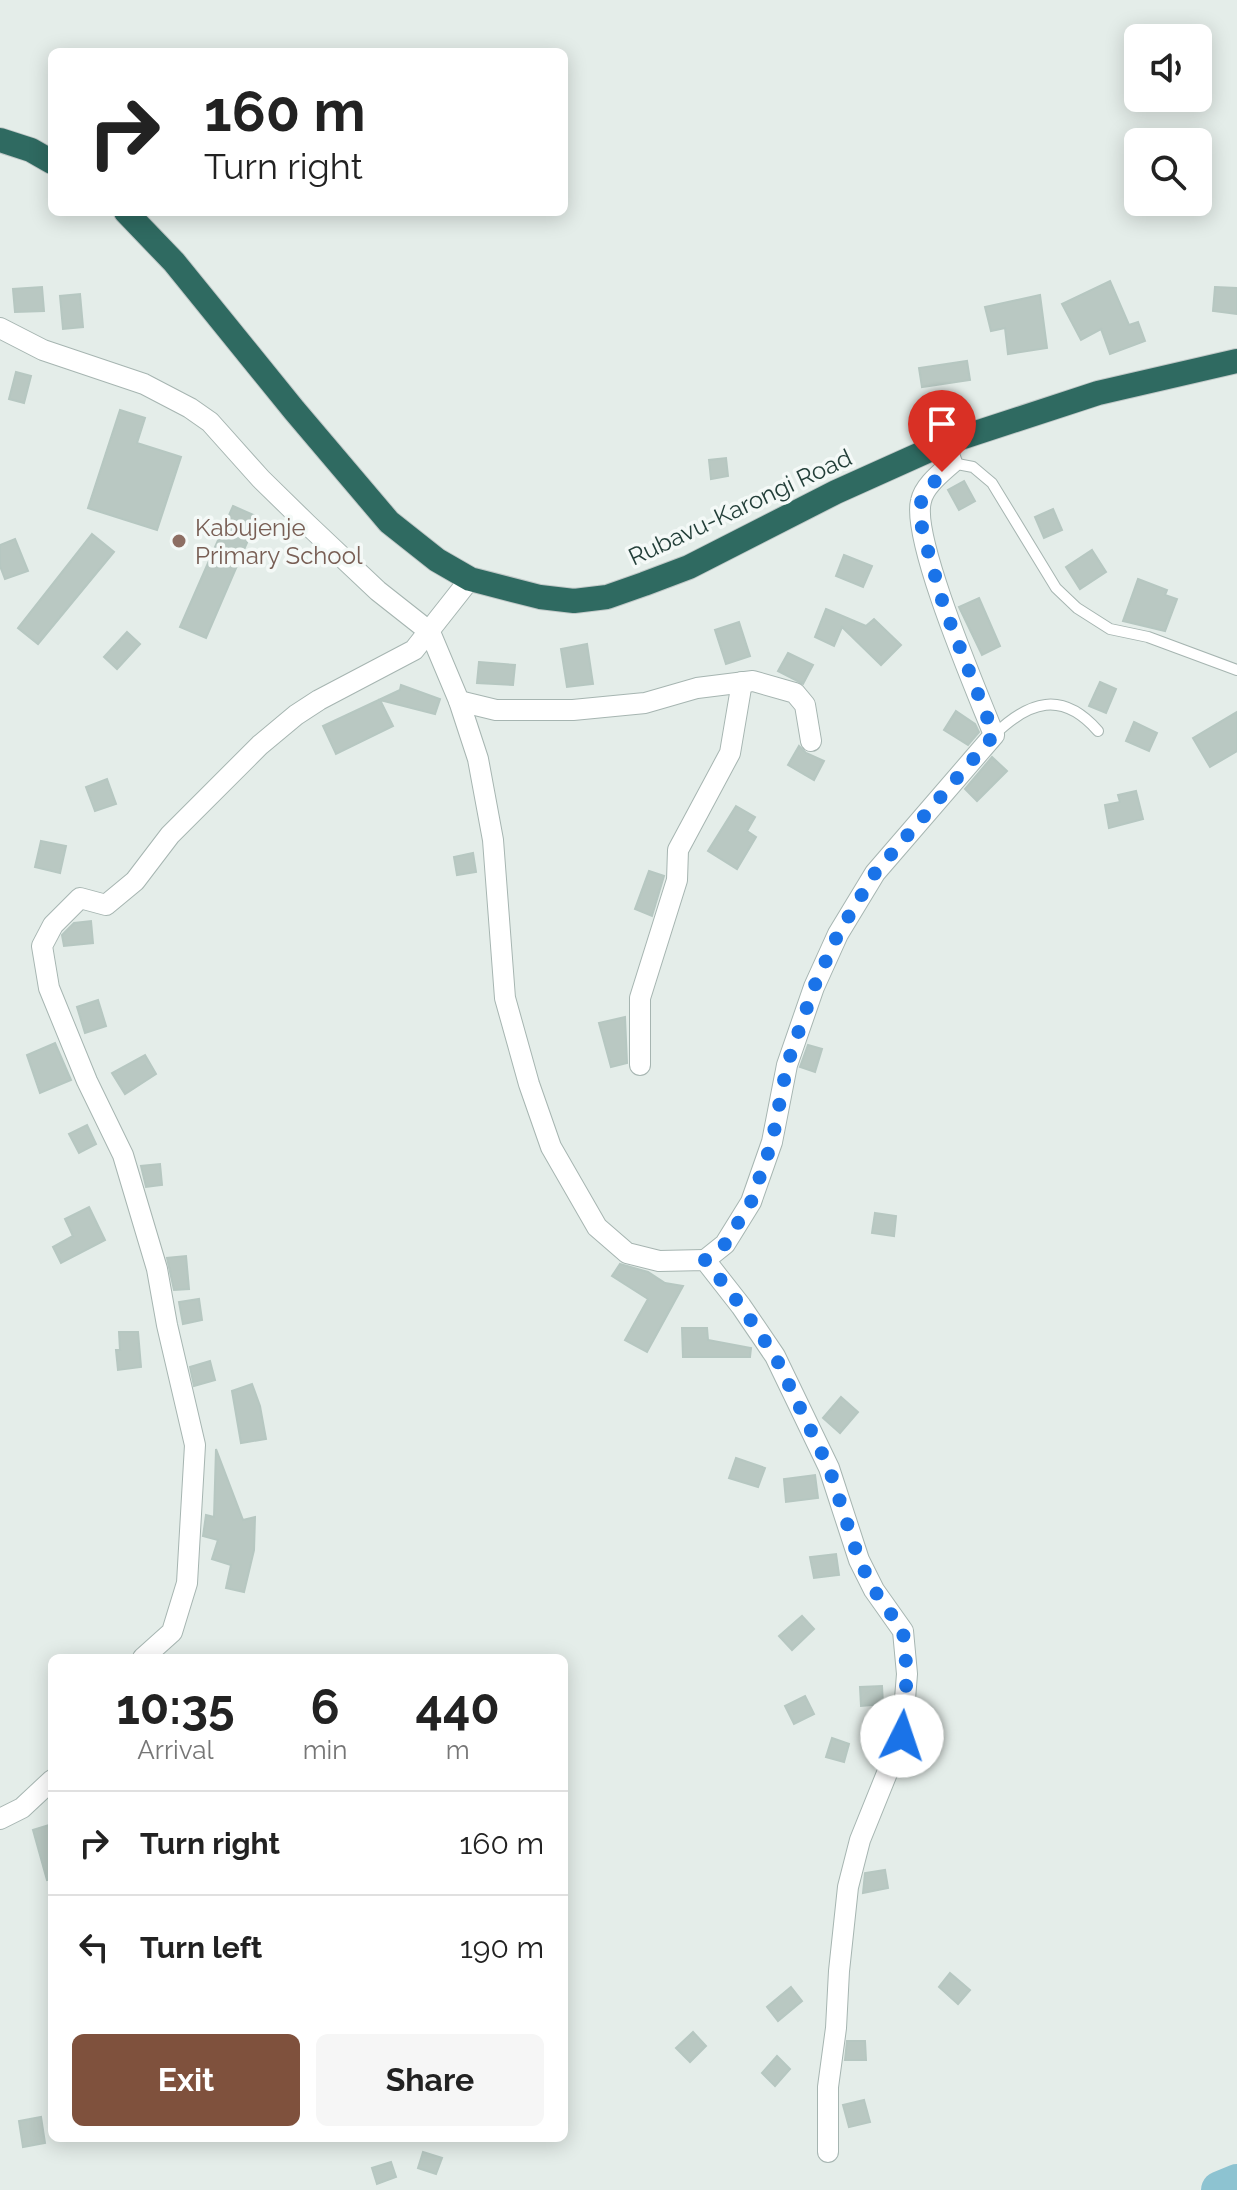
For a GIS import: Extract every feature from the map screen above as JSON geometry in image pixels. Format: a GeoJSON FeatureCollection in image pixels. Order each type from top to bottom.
{"type":"FeatureCollection","features":[{"type":"Feature","properties":{"kind":"highway"},"geometry":{"type":"LineString","coordinates":[[0,140],[31,150],[48,160]]}},
{"type":"Feature","properties":{"kind":"highway","name":"Rubavu-Karongi Road"},"geometry":{"type":"LineString","coordinates":[[130,216],[174,262],[389,522],[437,560],[470,579],[540,597],[574,601],[607,597],[689,567],[836,492],[948,453],[1098,393],[1237,361]]}},
{"type":"Feature","properties":{"kind":"street"},"geometry":{"type":"LineString","coordinates":[[0,328],[43,350],[144,384],[210,422],[307,524],[378,591],[430,632],[459,701],[478,759],[493,840],[505,998],[529,1084],[551,1147],[597,1227],[627,1253],[659,1261],[705,1260],[725,1244],[751,1202],[772,1142],[787,1065],[814,987],[838,934],[875,873],[994,735],[944,607],[922,530],[921,499],[948,453]]}},
{"type":"Feature","properties":{"kind":"street"},"geometry":{"type":"LineString","coordinates":[[147,1654],[172,1632],[187,1583],[195,1445],[157,1269],[123,1155],[87,1081],[49,988],[42,946],[53,925],[80,898],[106,905],[135,881],[170,835],[232,772],[296,715],[414,650],[470,579]]}},
{"type":"Feature","properties":{"kind":"street"},"geometry":{"type":"LineString","coordinates":[[459,701],[496,710],[573,710],[645,703],[697,688],[753,681],[795,693],[805,705],[811,741]]}},
{"type":"Feature","properties":{"kind":"street"},"geometry":{"type":"LineString","coordinates":[[640,1065],[640,998],[677,880],[678,850],[730,753],[742,682]]}},
{"type":"Feature","properties":{"kind":"street"},"geometry":{"type":"LineString","coordinates":[[705,1260],[775,1356],[829,1468],[859,1560],[874,1590],[903,1631],[907,1674],[902,1736],[860,1840],[848,1887],[828,2087],[828,2152]]}},
{"type":"Feature","properties":{"kind":"street"},"geometry":{"type":"LineString","coordinates":[[0,1819],[22,1808],[48,1784]]}},
{"type":"Feature","properties":{"kind":"lane"},"geometry":{"type":"LineString","coordinates":[[948,453],[973,467],[992,483],[1056,588],[1077,608],[1110,629],[1148,637],[1237,670]]}},
{"type":"Feature","properties":{"kind":"lane"},"geometry":{"type":"LineString","coordinates":[[994,735],[1016,716],[1034,706],[1049,704],[1066,706],[1077,712],[1098,731]]}},
{"type":"Feature","properties":{"kind":"building"},"geometry":{"type":"Polygon","coordinates":[[[1110,281],[1129,325],[1138,322],[1145,341],[1110,354],[1101,329],[1081,340],[1062,304],[1110,281]]]}},
{"type":"Feature","properties":{"kind":"building"},"geometry":{"type":"Polygon","coordinates":[[[42,287],[44,311],[15,312],[13,289],[42,287]]]}},
{"type":"Feature","properties":{"kind":"building"},"geometry":{"type":"Polygon","coordinates":[[[1215,287],[1237,288],[1237,314],[1213,311],[1215,287]]]}},
{"type":"Feature","properties":{"kind":"building"},"geometry":{"type":"Polygon","coordinates":[[[80,294],[83,327],[63,329],[60,296],[80,294]]]}},
{"type":"Feature","properties":{"kind":"building"},"geometry":{"type":"Polygon","coordinates":[[[1040,295],[1047,348],[1008,354],[1005,328],[991,331],[985,307],[1040,295]]]}},
{"type":"Feature","properties":{"kind":"building"},"geometry":{"type":"Polygon","coordinates":[[[967,361],[970,380],[922,387],[919,368],[967,361]]]}},
{"type":"Feature","properties":{"kind":"building"},"geometry":{"type":"Polygon","coordinates":[[[16,372],[31,376],[24,403],[9,399],[16,372]]]}},
{"type":"Feature","properties":{"kind":"building"},"geometry":{"type":"Polygon","coordinates":[[[120,410],[145,418],[137,443],[181,457],[157,530],[88,508],[120,410]]]}},
{"type":"Feature","properties":{"kind":"building"},"geometry":{"type":"Polygon","coordinates":[[[726,458],[728,476],[711,479],[709,460],[726,458]]]}},
{"type":"Feature","properties":{"kind":"building"},"geometry":{"type":"Polygon","coordinates":[[[964,481],[975,501],[959,510],[948,490],[964,481]]]}},
{"type":"Feature","properties":{"kind":"building"},"geometry":{"type":"Polygon","coordinates":[[[233,506],[258,517],[206,638],[180,627],[233,506]]]}},
{"type":"Feature","properties":{"kind":"building"},"geometry":{"type":"Polygon","coordinates":[[[1053,509],[1062,530],[1044,538],[1035,517],[1053,509]]]}},
{"type":"Feature","properties":{"kind":"building"},"geometry":{"type":"Polygon","coordinates":[[[92,534],[114,552],[38,644],[18,628],[92,534]]]}},
{"type":"Feature","properties":{"kind":"building"},"geometry":{"type":"Polygon","coordinates":[[[15,539],[28,571],[5,579],[0,566],[0,545],[15,539]]]}},
{"type":"Feature","properties":{"kind":"building"},"geometry":{"type":"Polygon","coordinates":[[[1092,550],[1106,572],[1080,589],[1066,567],[1092,550]]]}},
{"type":"Feature","properties":{"kind":"building"},"geometry":{"type":"Polygon","coordinates":[[[844,555],[872,566],[863,587],[836,576],[844,555]]]}},
{"type":"Feature","properties":{"kind":"building"},"geometry":{"type":"Polygon","coordinates":[[[1138,579],[1167,590],[1165,595],[1177,599],[1165,631],[1123,621],[1138,579]]]}},
{"type":"Feature","properties":{"kind":"building"},"geometry":{"type":"Polygon","coordinates":[[[979,598],[1000,646],[982,655],[959,607],[979,598]]]}},
{"type":"Feature","properties":{"kind":"building"},"geometry":{"type":"Polygon","coordinates":[[[826,609],[866,626],[874,619],[901,645],[881,665],[842,627],[834,646],[815,637],[826,609]]]}},
{"type":"Feature","properties":{"kind":"building"},"geometry":{"type":"Polygon","coordinates":[[[739,622],[750,656],[726,664],[715,630],[739,622]]]}},
{"type":"Feature","properties":{"kind":"building"},"geometry":{"type":"Polygon","coordinates":[[[127,632],[140,644],[117,669],[104,657],[127,632]]]}},
{"type":"Feature","properties":{"kind":"building"},"geometry":{"type":"Polygon","coordinates":[[[587,644],[593,684],[567,687],[561,649],[587,644]]]}},
{"type":"Feature","properties":{"kind":"building"},"geometry":{"type":"Polygon","coordinates":[[[788,653],[813,665],[803,684],[778,671],[788,653]]]}},
{"type":"Feature","properties":{"kind":"building"},"geometry":{"type":"Polygon","coordinates":[[[479,662],[515,665],[513,685],[477,683],[479,662]]]}},
{"type":"Feature","properties":{"kind":"building"},"geometry":{"type":"Polygon","coordinates":[[[1100,682],[1116,689],[1106,713],[1089,706],[1100,682]]]}},
{"type":"Feature","properties":{"kind":"building"},"geometry":{"type":"Polygon","coordinates":[[[401,685],[440,699],[435,714],[380,700],[393,726],[336,754],[323,726],[400,690],[401,685]]]}},
{"type":"Feature","properties":{"kind":"building"},"geometry":{"type":"Polygon","coordinates":[[[956,711],[975,724],[979,732],[968,745],[944,730],[956,711]]]}},
{"type":"Feature","properties":{"kind":"building"},"geometry":{"type":"Polygon","coordinates":[[[1237,712],[1237,751],[1210,767],[1193,738],[1237,712]]]}},
{"type":"Feature","properties":{"kind":"building"},"geometry":{"type":"Polygon","coordinates":[[[1134,722],[1157,733],[1149,751],[1126,741],[1134,722]]]}},
{"type":"Feature","properties":{"kind":"building"},"geometry":{"type":"Polygon","coordinates":[[[799,746],[806,753],[824,761],[814,780],[788,765],[799,746]]]}},
{"type":"Feature","properties":{"kind":"building"},"geometry":{"type":"Polygon","coordinates":[[[992,757],[1007,771],[977,801],[965,789],[992,757]]]}},
{"type":"Feature","properties":{"kind":"building"},"geometry":{"type":"Polygon","coordinates":[[[107,779],[116,804],[95,811],[86,787],[107,779]]]}},
{"type":"Feature","properties":{"kind":"building"},"geometry":{"type":"Polygon","coordinates":[[[1136,791],[1143,819],[1109,828],[1105,805],[1120,802],[1118,795],[1136,791]]]}},
{"type":"Feature","properties":{"kind":"building"},"geometry":{"type":"Polygon","coordinates":[[[736,806],[755,817],[747,831],[756,837],[737,869],[708,851],[736,806]]]}},
{"type":"Feature","properties":{"kind":"building"},"geometry":{"type":"Polygon","coordinates":[[[41,841],[66,846],[60,873],[35,867],[41,841]]]}},
{"type":"Feature","properties":{"kind":"building"},"geometry":{"type":"Polygon","coordinates":[[[473,853],[476,872],[457,875],[454,857],[473,853]]]}},
{"type":"Feature","properties":{"kind":"building"},"geometry":{"type":"Polygon","coordinates":[[[649,871],[664,876],[652,916],[635,909],[649,871]]]}},
{"type":"Feature","properties":{"kind":"building"},"geometry":{"type":"Polygon","coordinates":[[[91,921],[93,943],[64,946],[62,935],[74,923],[91,921]]]}},
{"type":"Feature","properties":{"kind":"building"},"geometry":{"type":"Polygon","coordinates":[[[98,1000],[106,1026],[85,1033],[77,1007],[98,1000]]]}},
{"type":"Feature","properties":{"kind":"building"},"geometry":{"type":"Polygon","coordinates":[[[625,1017],[627,1063],[611,1067],[599,1023],[625,1017]]]}},
{"type":"Feature","properties":{"kind":"building"},"geometry":{"type":"Polygon","coordinates":[[[55,1043],[71,1080],[40,1093],[27,1055],[55,1043]]]}},
{"type":"Feature","properties":{"kind":"building"},"geometry":{"type":"Polygon","coordinates":[[[808,1045],[822,1049],[815,1072],[800,1067],[808,1045]]]}},
{"type":"Feature","properties":{"kind":"building"},"geometry":{"type":"Polygon","coordinates":[[[145,1055],[156,1074],[125,1094],[112,1073],[145,1055]]]}},
{"type":"Feature","properties":{"kind":"building"},"geometry":{"type":"Polygon","coordinates":[[[87,1125],[96,1144],[79,1153],[69,1134],[87,1125]]]}},
{"type":"Feature","properties":{"kind":"building"},"geometry":{"type":"Polygon","coordinates":[[[160,1164],[162,1185],[146,1187],[141,1166],[160,1164]]]}},
{"type":"Feature","properties":{"kind":"building"},"geometry":{"type":"Polygon","coordinates":[[[89,1207],[105,1240],[61,1263],[53,1247],[73,1236],[65,1219],[89,1207]]]}},
{"type":"Feature","properties":{"kind":"building"},"geometry":{"type":"Polygon","coordinates":[[[875,1213],[896,1216],[894,1236],[872,1233],[875,1213]]]}},
{"type":"Feature","properties":{"kind":"building"},"geometry":{"type":"Polygon","coordinates":[[[186,1256],[189,1289],[174,1290],[167,1258],[186,1256]]]}},
{"type":"Feature","properties":{"kind":"building"},"geometry":{"type":"Polygon","coordinates":[[[620,1264],[648,1272],[665,1283],[683,1286],[647,1352],[625,1340],[648,1299],[612,1276],[620,1264]]]}},
{"type":"Feature","properties":{"kind":"building"},"geometry":{"type":"Polygon","coordinates":[[[199,1299],[202,1320],[183,1324],[179,1302],[199,1299]]]}},
{"type":"Feature","properties":{"kind":"building"},"geometry":{"type":"Polygon","coordinates":[[[682,1328],[707,1328],[708,1340],[751,1348],[750,1357],[683,1357],[682,1328]]]}},
{"type":"Feature","properties":{"kind":"building"},"geometry":{"type":"Polygon","coordinates":[[[119,1332],[138,1332],[141,1367],[118,1370],[116,1350],[120,1350],[119,1332]]]}},
{"type":"Feature","properties":{"kind":"building"},"geometry":{"type":"Polygon","coordinates":[[[210,1361],[215,1380],[194,1386],[190,1367],[210,1361]]]}},
{"type":"Feature","properties":{"kind":"building"},"geometry":{"type":"Polygon","coordinates":[[[252,1384],[266,1439],[241,1443],[232,1391],[252,1384]]]}},
{"type":"Feature","properties":{"kind":"building"},"geometry":{"type":"Polygon","coordinates":[[[841,1397],[858,1412],[840,1433],[823,1418],[841,1397]]]}},
{"type":"Feature","properties":{"kind":"building"},"geometry":{"type":"Polygon","coordinates":[[[216,1449],[243,1520],[255,1517],[254,1550],[244,1592],[226,1588],[231,1565],[212,1559],[218,1540],[203,1536],[206,1515],[214,1517],[216,1449]]]}},
{"type":"Feature","properties":{"kind":"building"},"geometry":{"type":"Polygon","coordinates":[[[736,1458],[765,1468],[758,1487],[729,1478],[736,1458]]]}},
{"type":"Feature","properties":{"kind":"building"},"geometry":{"type":"Polygon","coordinates":[[[815,1475],[818,1498],[786,1502],[784,1479],[815,1475]]]}},
{"type":"Feature","properties":{"kind":"building"},"geometry":{"type":"Polygon","coordinates":[[[836,1554],[839,1575],[814,1578],[810,1557],[836,1554]]]}},
{"type":"Feature","properties":{"kind":"building"},"geometry":{"type":"Polygon","coordinates":[[[802,1616],[814,1629],[792,1650],[779,1636],[802,1616]]]}},
{"type":"Feature","properties":{"kind":"building"},"geometry":{"type":"Polygon","coordinates":[[[882,1686],[883,1704],[861,1706],[860,1687],[882,1686]]]}},
{"type":"Feature","properties":{"kind":"building"},"geometry":{"type":"Polygon","coordinates":[[[805,1696],[814,1714],[794,1724],[785,1706],[805,1696]]]}},
{"type":"Feature","properties":{"kind":"building"},"geometry":{"type":"Polygon","coordinates":[[[832,1738],[849,1744],[844,1762],[826,1757],[832,1738]]]}},
{"type":"Feature","properties":{"kind":"building"},"geometry":{"type":"Polygon","coordinates":[[[48,1825],[48,1880],[47,1880],[33,1830],[48,1825]]]}},
{"type":"Feature","properties":{"kind":"building"},"geometry":{"type":"Polygon","coordinates":[[[885,1870],[888,1888],[863,1893],[865,1873],[885,1870]]]}},
{"type":"Feature","properties":{"kind":"building"},"geometry":{"type":"Polygon","coordinates":[[[950,1973],[970,1990],[958,2004],[939,1987],[950,1973]]]}},
{"type":"Feature","properties":{"kind":"building"},"geometry":{"type":"Polygon","coordinates":[[[791,1987],[802,2001],[778,2021],[767,2007],[791,1987]]]}},
{"type":"Feature","properties":{"kind":"building"},"geometry":{"type":"Polygon","coordinates":[[[693,2032],[706,2046],[690,2062],[676,2048],[693,2032]]]}},
{"type":"Feature","properties":{"kind":"building"},"geometry":{"type":"Polygon","coordinates":[[[847,2041],[865,2041],[866,2060],[845,2060],[847,2041]]]}},
{"type":"Feature","properties":{"kind":"building"},"geometry":{"type":"Polygon","coordinates":[[[777,2056],[790,2069],[775,2086],[762,2073],[777,2056]]]}},
{"type":"Feature","properties":{"kind":"building"},"geometry":{"type":"Polygon","coordinates":[[[864,2100],[870,2122],[849,2127],[843,2105],[864,2100]]]}},
{"type":"Feature","properties":{"kind":"building"},"geometry":{"type":"Polygon","coordinates":[[[41,2117],[45,2143],[23,2147],[19,2121],[41,2117]]]}},
{"type":"Feature","properties":{"kind":"building"},"geometry":{"type":"Polygon","coordinates":[[[423,2152],[442,2158],[436,2174],[418,2168],[423,2152]]]}},
{"type":"Feature","properties":{"kind":"building"},"geometry":{"type":"Polygon","coordinates":[[[391,2162],[396,2177],[377,2184],[372,2168],[391,2162]]]}},
{"type":"Feature","properties":{"kind":"waterway"},"geometry":{"type":"LineString","coordinates":[[1220,2190],[1237,2183]]}},
{"type":"Feature","properties":{"kind":"place","name":"Kabujenje Primary School"},"geometry":{"type":"Point","coordinates":[179,541]}},
{"type":"Feature","properties":{"kind":"route"},"geometry":{"type":"LineString","coordinates":[[902,1736],[907,1674],[903,1631],[874,1590],[859,1560],[829,1468],[775,1356],[705,1260],[725,1244],[751,1202],[772,1142],[787,1065],[814,987],[838,934],[875,873],[994,735],[944,607],[919,515],[921,499],[942,472]]}}]}
